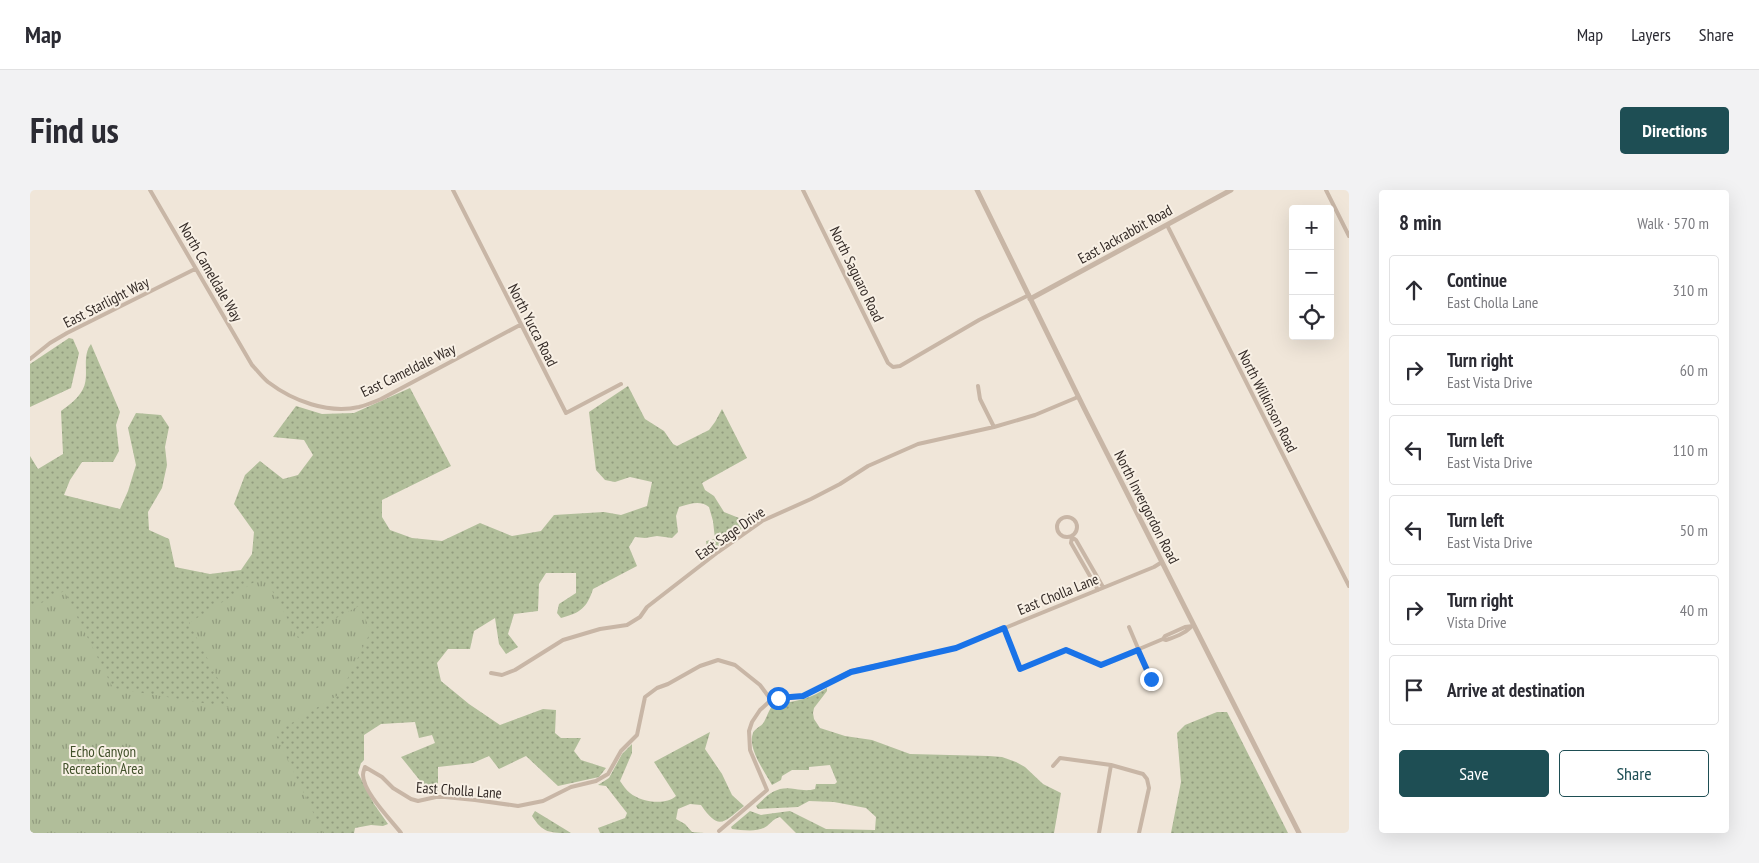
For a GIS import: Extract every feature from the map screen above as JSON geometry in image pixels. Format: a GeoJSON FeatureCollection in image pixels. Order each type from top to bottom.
{"type":"FeatureCollection","features":[{"type":"Feature","properties":{"kind":"street","name":"North Cameldale Way"},"geometry":{"type":"LineString","coordinates":[[150,190],[252,365]]}},
{"type":"Feature","properties":{"kind":"street","name":"North Yucca Road"},"geometry":{"type":"LineString","coordinates":[[453,190],[566,413],[621,384]]}},
{"type":"Feature","properties":{"kind":"street","name":"North Saguaro Road"},"geometry":{"type":"LineString","coordinates":[[803,190],[888,363],[893,367]]}},
{"type":"Feature","properties":{"kind":"street","name":"North Invergordon Road"},"geometry":{"type":"LineString","coordinates":[[977,190],[1078,397],[1299,833]]}},
{"type":"Feature","properties":{"kind":"street","name":"East Jackrabbit Road"},"geometry":{"type":"LineString","coordinates":[[893,367],[900,366],[980,320],[1029,297],[1231,190]]}},
{"type":"Feature","properties":{"kind":"street"},"geometry":{"type":"LineString","coordinates":[[1326,190],[1349,236]]}},
{"type":"Feature","properties":{"kind":"street","name":"North Wilkinson Road"},"geometry":{"type":"LineString","coordinates":[[1167,225],[1349,586]]}},
{"type":"Feature","properties":{"kind":"street","name":"East Starlight Way"},"geometry":{"type":"LineString","coordinates":[[30,359],[68,333],[195,269]]}},
{"type":"Feature","properties":{"kind":"street","name":"East Cameldale Way"},"geometry":{"type":"LineString","coordinates":[[252,365],[267,381],[287,394],[309,404],[334,409],[359,407],[381,399],[520,325]]}},
{"type":"Feature","properties":{"kind":"street"},"geometry":{"type":"LineString","coordinates":[[978,386],[980,399],[994,426]]}},
{"type":"Feature","properties":{"kind":"street","name":"East Sage Drive"},"geometry":{"type":"LineString","coordinates":[[491,673],[502,675],[515,670],[572,636],[600,628],[627,625],[640,617],[647,607],[718,552],[762,521],[812,499],[868,466],[909,447],[1035,415],[1078,397]]}},
{"type":"Feature","properties":{"kind":"street"},"geometry":{"type":"LineString","coordinates":[[1098,590],[1071,543],[1072,537],[1077,532],[1077,524],[1070,517],[1063,518],[1057,526],[1058,532],[1065,538],[1072,537],[1076,540],[1103,587]]}},
{"type":"Feature","properties":{"kind":"street","name":"East Cholla Lane"},"geometry":{"type":"LineString","coordinates":[[401,833],[380,809],[366,785],[363,775],[365,767],[382,777],[393,788],[418,801],[436,797],[518,806],[543,801],[570,787],[596,781],[608,774],[621,751],[637,735],[645,698],[657,688],[700,666],[718,660],[735,665],[760,685],[771,700],[803,696],[851,672],[956,648],[1154,567],[1162,562]]}},
{"type":"Feature","properties":{"kind":"street"},"geometry":{"type":"LineString","coordinates":[[1004,628],[1020,669],[1066,650],[1101,665],[1163,639],[1166,640],[1185,632],[1193,626]]}},
{"type":"Feature","properties":{"kind":"street"},"geometry":{"type":"LineString","coordinates":[[1129,627],[1151,679]]}},
{"type":"Feature","properties":{"kind":"street"},"geometry":{"type":"LineString","coordinates":[[718,831],[767,790],[750,750],[749,731],[752,722],[760,710],[771,700]]}},
{"type":"Feature","properties":{"kind":"street"},"geometry":{"type":"LineString","coordinates":[[1053,766],[1060,758],[1111,765],[1143,774],[1147,779],[1148,788],[1139,833]]}},
{"type":"Feature","properties":{"kind":"street"},"geometry":{"type":"LineString","coordinates":[[1099,833],[1111,765]]}},
{"type":"Feature","properties":{"kind":"green space"},"geometry":{"type":"Polygon","coordinates":[[[69,338],[73,339],[79,353],[71,388],[30,407],[30,364],[69,338]]]}},
{"type":"Feature","properties":{"kind":"green space"},"geometry":{"type":"Polygon","coordinates":[[[91,344],[120,412],[116,425],[119,451],[113,462],[82,462],[70,480],[64,495],[120,509],[136,465],[128,428],[136,413],[161,415],[169,427],[165,447],[167,465],[162,488],[148,512],[149,530],[169,539],[175,567],[210,574],[241,570],[252,554],[254,532],[234,504],[245,475],[260,461],[283,479],[298,475],[313,455],[304,440],[273,437],[296,406],[322,414],[354,413],[410,388],[451,466],[382,500],[382,517],[390,530],[412,538],[442,541],[480,523],[512,536],[541,531],[554,515],[604,512],[621,515],[647,506],[652,482],[630,477],[615,482],[605,480],[596,470],[589,412],[628,386],[645,419],[664,431],[673,444],[677,446],[709,430],[722,409],[747,458],[702,483],[705,490],[714,496],[724,512],[749,522],[712,551],[707,549],[706,541],[715,539],[709,507],[698,503],[679,507],[676,516],[678,532],[672,538],[657,536],[635,537],[629,547],[637,566],[593,589],[588,601],[578,612],[561,618],[557,613],[559,604],[576,593],[576,573],[546,573],[539,584],[538,611],[514,614],[508,634],[518,647],[506,654],[499,644],[495,618],[474,631],[470,649],[448,649],[437,663],[441,681],[469,704],[500,725],[543,709],[556,710],[555,733],[561,738],[581,738],[574,751],[581,760],[606,768],[599,777],[558,786],[526,756],[499,769],[489,756],[473,763],[438,767],[438,791],[430,793],[401,757],[435,743],[432,735],[419,738],[415,722],[381,724],[364,735],[364,760],[358,773],[374,804],[388,824],[383,826],[371,825],[355,828],[354,833],[30,833],[30,456],[38,469],[63,454],[61,411],[76,399],[83,389],[86,378],[88,349],[91,344]]]}},
{"type":"Feature","properties":{"kind":"green space","name":"Echo Canyon Recreation Area"},"geometry":{"type":"Polygon","coordinates":[[[264,576],[298,638],[359,606],[371,631],[340,694],[275,733],[323,833],[30,833],[30,609],[64,591],[113,688],[233,708],[189,623],[264,576]]]}},
{"type":"Feature","properties":{"kind":"green space"},"geometry":{"type":"Polygon","coordinates":[[[827,688],[827,691],[814,708],[813,713],[814,719],[820,728],[845,736],[872,740],[910,754],[1002,757],[1025,767],[1043,784],[1061,793],[1054,833],[796,833],[780,817],[759,830],[732,829],[731,827],[750,811],[761,815],[790,811],[826,829],[875,830],[876,817],[866,808],[834,802],[809,801],[798,807],[758,809],[756,806],[778,790],[788,788],[810,790],[815,789],[816,784],[835,784],[837,782],[830,765],[809,767],[809,770],[792,770],[772,785],[752,746],[753,733],[764,722],[770,709],[776,703],[804,699],[827,688]]]}},
{"type":"Feature","properties":{"kind":"green space"},"geometry":{"type":"Polygon","coordinates":[[[1217,712],[1227,712],[1288,833],[1171,833],[1181,782],[1177,733],[1185,725],[1217,712]]]}},
{"type":"Feature","properties":{"kind":"green space"},"geometry":{"type":"Polygon","coordinates":[[[710,732],[705,749],[722,774],[732,795],[744,806],[731,817],[721,822],[712,819],[701,805],[690,804],[678,809],[676,819],[685,824],[692,832],[704,833],[600,833],[598,828],[625,818],[627,813],[606,786],[598,785],[609,778],[622,754],[632,744],[632,753],[620,781],[629,792],[640,799],[660,802],[676,796],[654,762],[710,732]]]}},
{"type":"Feature","properties":{"kind":"green space"},"geometry":{"type":"Polygon","coordinates":[[[535,811],[571,833],[557,833],[543,829],[532,816],[535,811]]]}},
{"type":"Feature","properties":{"kind":"route"},"geometry":{"type":"LineString","coordinates":[[778,698],[797,698],[811,693],[832,680],[851,672],[956,648],[1004,628],[1020,669],[1066,650],[1101,665],[1138,650],[1151,679]]}}]}
